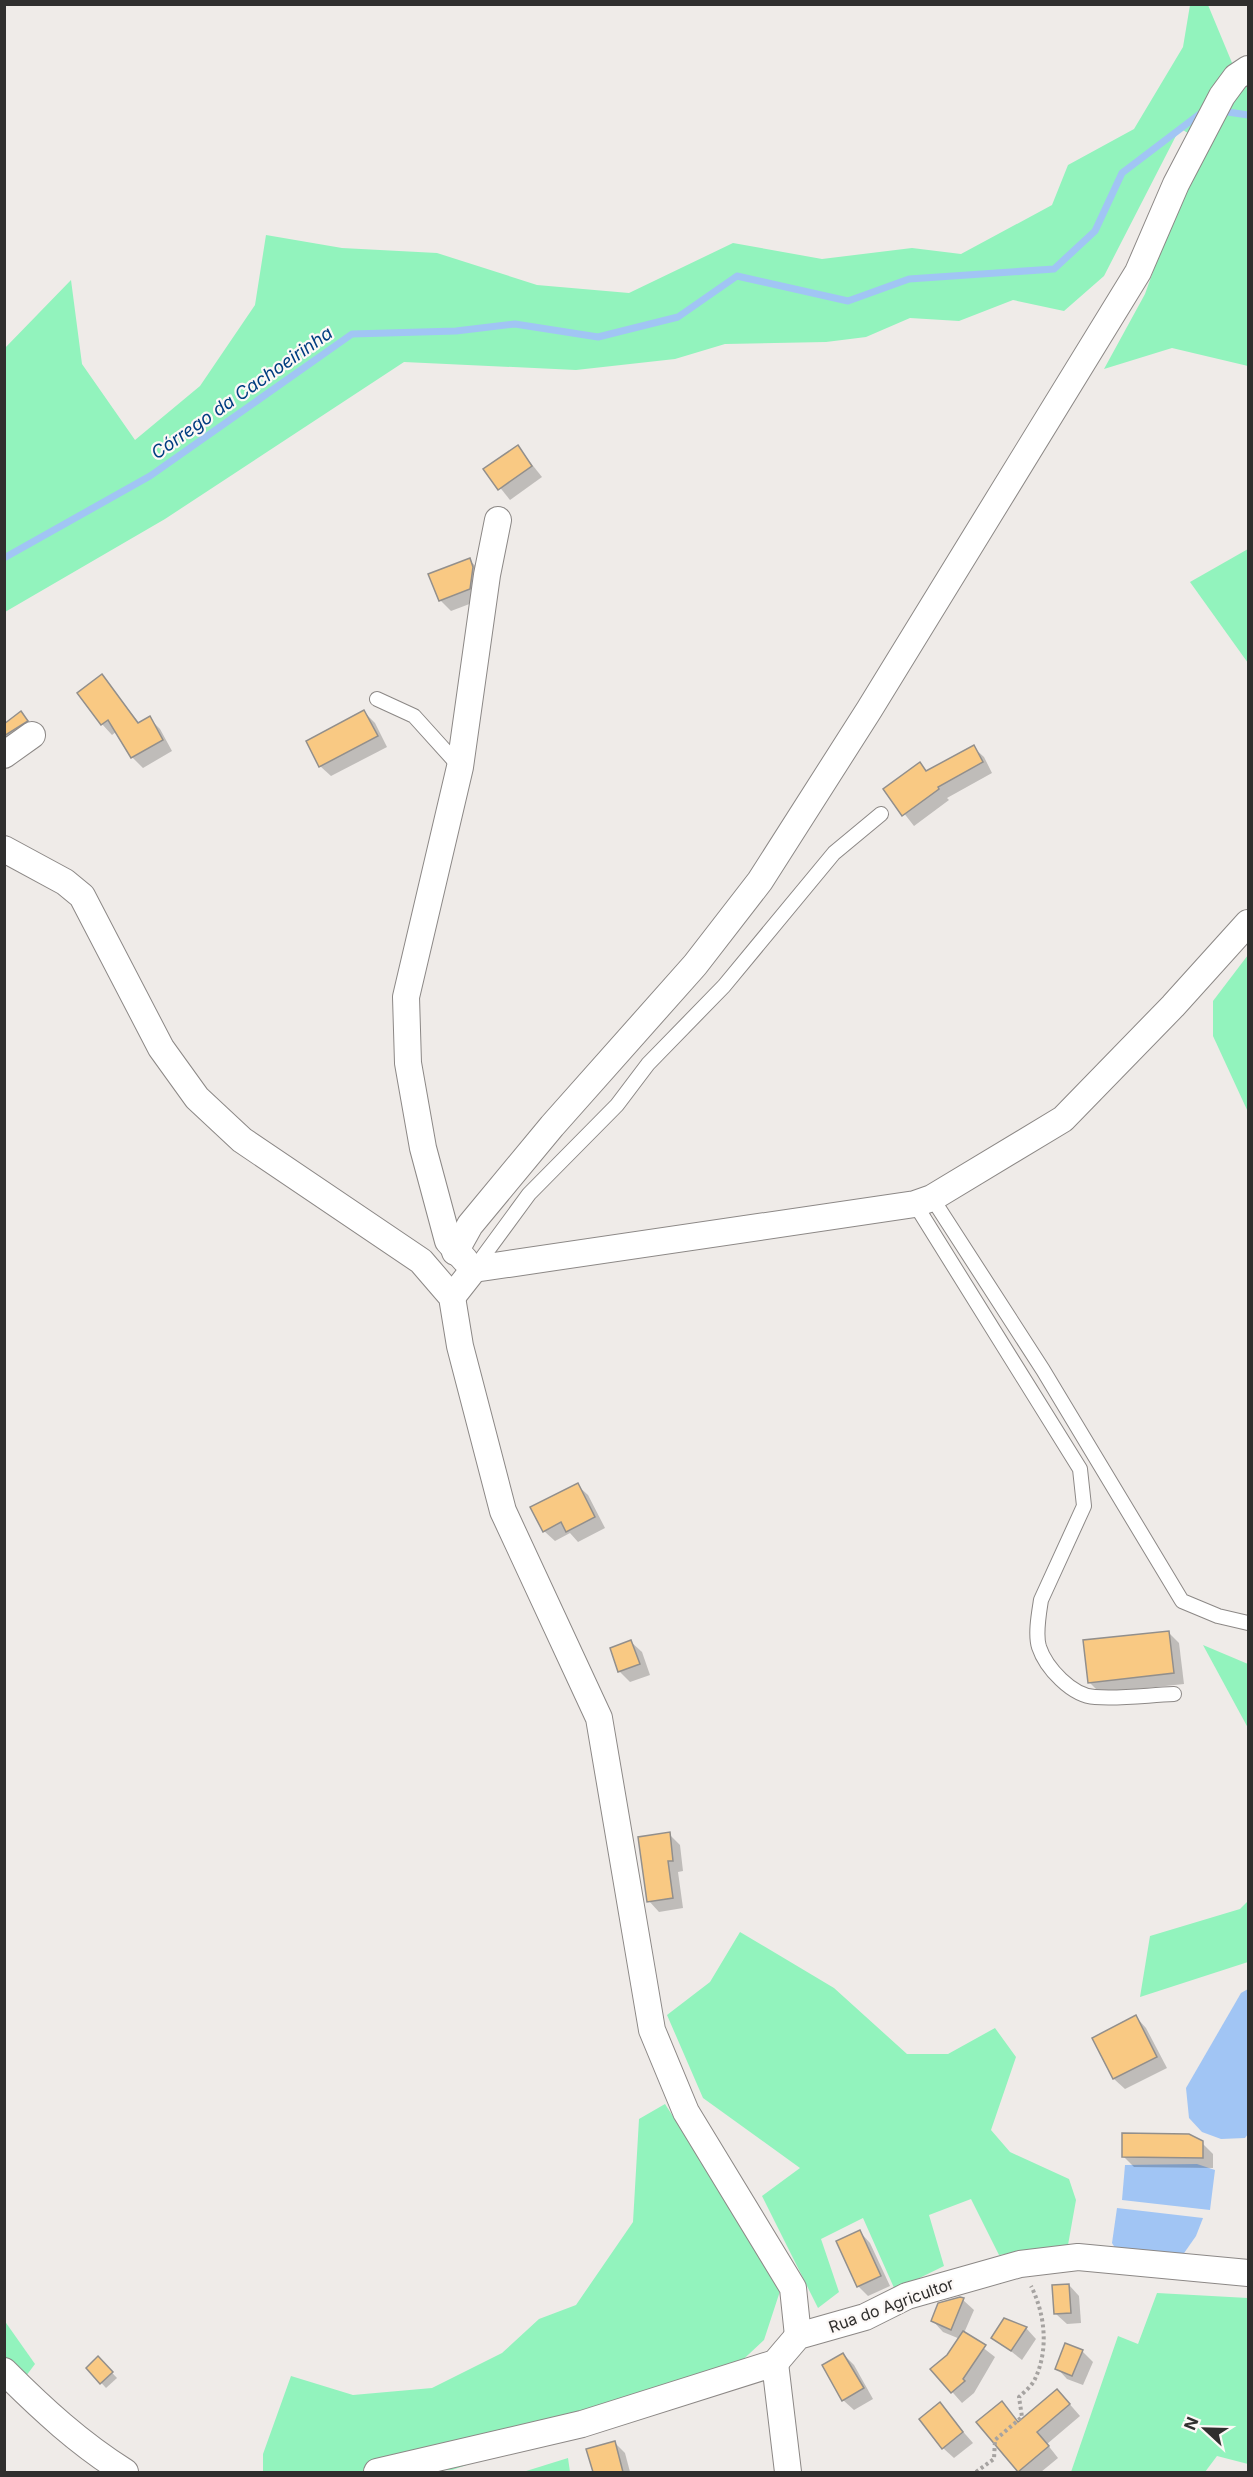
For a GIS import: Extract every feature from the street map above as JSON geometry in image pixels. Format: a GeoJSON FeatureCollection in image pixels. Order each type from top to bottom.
{"type":"FeatureCollection","features":[{"type":"Feature","properties":{"kind":"street"},"geometry":{"type":"LineString","coordinates":[[377,2472],[582,2424],[775,2363],[798,2336],[793,2288],[686,2112],[652,2030],[598,1718],[503,1511],[460,1346],[452,1297],[464,1260],[470,1225],[552,1126],[695,965],[760,881],[870,710],[1138,273],[1176,184],[1222,96],[1236,77],[1248,69]]}},
{"type":"Feature","properties":{"kind":"street"},"geometry":{"type":"LineString","coordinates":[[464,1260],[448,1241],[423,1148],[408,1063],[406,998],[460,767],[487,575],[498,520]]}},
{"type":"Feature","properties":{"kind":"street"},"geometry":{"type":"LineString","coordinates":[[4,755],[32,735]]}},
{"type":"Feature","properties":{"kind":"street"},"geometry":{"type":"LineString","coordinates":[[4,849],[65,882],[82,896],[161,1048],[197,1098],[242,1140],[420,1261],[452,1297]]}},
{"type":"Feature","properties":{"kind":"street"},"geometry":{"type":"LineString","coordinates":[[464,1260],[924,1201],[1063,1119],[1173,1006],[1248,923]]}},
{"type":"Feature","properties":{"kind":"street","name":"Rua do Agricultor"},"geometry":{"type":"LineString","coordinates":[[798,2336],[865,2317],[907,2296],[1020,2264],[1078,2257],[1248,2273]]}},
{"type":"Feature","properties":{"kind":"street"},"geometry":{"type":"LineString","coordinates":[[775,2363],[788,2472]]}},
{"type":"Feature","properties":{"kind":"street"},"geometry":{"type":"LineString","coordinates":[[4,2371],[36,2403],[94,2453],[125,2472]]}},
{"type":"Feature","properties":{"kind":"lane"},"geometry":{"type":"LineString","coordinates":[[377,699],[414,716],[460,767]]}},
{"type":"Feature","properties":{"kind":"lane"},"geometry":{"type":"LineString","coordinates":[[464,1260],[617,1105],[648,1064],[724,986],[834,853],[881,814]]}},
{"type":"Feature","properties":{"kind":"lane"},"geometry":{"type":"LineString","coordinates":[[924,1201],[1043,1370],[1182,1601],[1218,1616],[1248,1623]]}},
{"type":"Feature","properties":{"kind":"lane"},"geometry":{"type":"LineString","coordinates":[[924,1201],[1080,1469],[1084,1506],[1041,1600],[1039,1646],[1050,1667],[1068,1686],[1093,1698],[1174,1694]]}},
{"type":"Feature","properties":{"kind":"path"},"geometry":{"type":"LineString","coordinates":[[976,2472],[994,2459],[995,2440],[1022,2417],[1019,2397],[1035,2380],[1044,2339],[1041,2307],[1020,2264]]}},
{"type":"Feature","properties":{"kind":"green space"},"geometry":{"type":"Polygon","coordinates":[[[1190,5],[1208,5],[1240,82],[1248,77],[1248,366],[1172,348],[1104,369],[1145,294],[1184,185],[1203,143],[1180,128],[1104,276],[1064,311],[1013,300],[959,321],[910,318],[866,337],[826,342],[725,344],[675,359],[576,370],[404,362],[165,519],[5,612],[4,349],[71,280],[82,364],[135,440],[200,386],[255,305],[266,235],[342,248],[437,253],[537,285],[629,293],[733,243],[822,259],[912,248],[961,254],[1052,205],[1068,165],[1134,129],[1183,47],[1190,5]]]}},
{"type":"Feature","properties":{"kind":"green space"},"geometry":{"type":"Polygon","coordinates":[[[1248,549],[1248,663],[1190,582],[1248,549]]]}},
{"type":"Feature","properties":{"kind":"green space"},"geometry":{"type":"Polygon","coordinates":[[[1248,955],[1248,1112],[1213,1036],[1213,1001],[1248,955]]]}},
{"type":"Feature","properties":{"kind":"green space"},"geometry":{"type":"Polygon","coordinates":[[[1203,1645],[1248,1664],[1248,1728],[1203,1645]]]}},
{"type":"Feature","properties":{"kind":"green space"},"geometry":{"type":"Polygon","coordinates":[[[1248,1901],[1248,1962],[1140,1997],[1150,1936],[1240,1909],[1248,1901]]]}},
{"type":"Feature","properties":{"kind":"green space"},"geometry":{"type":"Polygon","coordinates":[[[740,1932],[834,1988],[907,2054],[948,2054],[995,2028],[1016,2057],[991,2130],[1010,2152],[1069,2179],[1076,2200],[1068,2245],[999,2255],[971,2199],[929,2215],[944,2266],[895,2290],[863,2218],[821,2239],[839,2292],[818,2308],[762,2196],[800,2168],[703,2098],[667,2015],[710,1982],[740,1932]]]}},
{"type":"Feature","properties":{"kind":"green space"},"geometry":{"type":"Polygon","coordinates":[[[665,2104],[782,2285],[764,2340],[734,2368],[567,2431],[452,2470],[263,2472],[263,2454],[291,2376],[353,2395],[432,2388],[502,2353],[539,2319],[576,2305],[633,2222],[639,2119],[665,2104]]]}},
{"type":"Feature","properties":{"kind":"green space"},"geometry":{"type":"Polygon","coordinates":[[[1157,2293],[1248,2298],[1248,2464],[1217,2456],[1205,2472],[1071,2472],[1118,2336],[1138,2344],[1157,2293]]]}},
{"type":"Feature","properties":{"kind":"green space"},"geometry":{"type":"Polygon","coordinates":[[[4,2320],[35,2364],[17,2388],[5,2372],[4,2320]]]}},
{"type":"Feature","properties":{"kind":"green space"},"geometry":{"type":"Polygon","coordinates":[[[568,2458],[570,2472],[523,2472],[568,2458]]]}},
{"type":"Feature","properties":{"kind":"water"},"geometry":{"type":"Polygon","coordinates":[[[1248,1989],[1248,2134],[1245,2138],[1221,2139],[1202,2132],[1189,2118],[1186,2088],[1241,1993],[1248,1989]]]}},
{"type":"Feature","properties":{"kind":"water"},"geometry":{"type":"Polygon","coordinates":[[[1197,2164],[1215,2170],[1210,2210],[1122,2200],[1125,2165],[1197,2164]]]}},
{"type":"Feature","properties":{"kind":"water"},"geometry":{"type":"Polygon","coordinates":[[[1117,2208],[1203,2218],[1196,2236],[1182,2256],[1117,2251],[1112,2243],[1117,2208]]]}},
{"type":"Feature","properties":{"kind":"building"},"geometry":{"type":"Polygon","coordinates":[[[518,445],[532,466],[498,490],[483,469],[518,445]]]}},
{"type":"Feature","properties":{"kind":"building"},"geometry":{"type":"Polygon","coordinates":[[[470,558],[473,567],[470,589],[439,601],[428,574],[470,558]]]}},
{"type":"Feature","properties":{"kind":"building"},"geometry":{"type":"Polygon","coordinates":[[[102,674],[138,723],[150,716],[163,740],[131,758],[108,720],[101,725],[77,693],[102,674]]]}},
{"type":"Feature","properties":{"kind":"building"},"geometry":{"type":"Polygon","coordinates":[[[364,710],[378,736],[319,767],[306,741],[364,710]]]}},
{"type":"Feature","properties":{"kind":"building"},"geometry":{"type":"Polygon","coordinates":[[[21,711],[28,721],[4,736],[4,724],[21,711]]]}},
{"type":"Feature","properties":{"kind":"building"},"geometry":{"type":"Polygon","coordinates":[[[974,745],[983,762],[938,787],[939,789],[902,816],[883,789],[920,762],[926,771],[974,745]]]}},
{"type":"Feature","properties":{"kind":"building"},"geometry":{"type":"Polygon","coordinates":[[[578,1483],[595,1517],[566,1532],[561,1522],[543,1532],[530,1507],[578,1483]]]}},
{"type":"Feature","properties":{"kind":"building"},"geometry":{"type":"Polygon","coordinates":[[[1169,1631],[1174,1673],[1088,1683],[1083,1640],[1169,1631]]]}},
{"type":"Feature","properties":{"kind":"building"},"geometry":{"type":"Polygon","coordinates":[[[631,1640],[640,1664],[618,1672],[610,1648],[631,1640]]]}},
{"type":"Feature","properties":{"kind":"building"},"geometry":{"type":"Polygon","coordinates":[[[670,1832],[673,1861],[668,1861],[673,1898],[647,1902],[638,1837],[670,1832]]]}},
{"type":"Feature","properties":{"kind":"building"},"geometry":{"type":"Polygon","coordinates":[[[1136,2015],[1157,2057],[1113,2079],[1092,2038],[1136,2015]]]}},
{"type":"Feature","properties":{"kind":"building"},"geometry":{"type":"Polygon","coordinates":[[[1122,2133],[1189,2134],[1203,2141],[1203,2158],[1122,2157],[1122,2133]]]}},
{"type":"Feature","properties":{"kind":"building"},"geometry":{"type":"Polygon","coordinates":[[[860,2230],[881,2276],[857,2287],[836,2241],[860,2230]]]}},
{"type":"Feature","properties":{"kind":"building"},"geometry":{"type":"Polygon","coordinates":[[[1069,2284],[1071,2313],[1054,2314],[1052,2285],[1069,2284]]]}},
{"type":"Feature","properties":{"kind":"building"},"geometry":{"type":"Polygon","coordinates":[[[964,2298],[951,2330],[931,2321],[938,2303],[964,2298]]]}},
{"type":"Feature","properties":{"kind":"building"},"geometry":{"type":"Polygon","coordinates":[[[1004,2318],[1027,2327],[1011,2351],[991,2338],[1004,2318]]]}},
{"type":"Feature","properties":{"kind":"building"},"geometry":{"type":"Polygon","coordinates":[[[963,2331],[986,2345],[963,2379],[965,2381],[951,2393],[930,2369],[947,2355],[963,2331]]]}},
{"type":"Feature","properties":{"kind":"building"},"geometry":{"type":"Polygon","coordinates":[[[1065,2343],[1083,2350],[1072,2376],[1055,2369],[1065,2343]]]}},
{"type":"Feature","properties":{"kind":"building"},"geometry":{"type":"Polygon","coordinates":[[[843,2353],[864,2388],[842,2401],[822,2365],[843,2353]]]}},
{"type":"Feature","properties":{"kind":"building"},"geometry":{"type":"Polygon","coordinates":[[[98,2356],[113,2372],[100,2384],[86,2368],[98,2356]]]}},
{"type":"Feature","properties":{"kind":"building"},"geometry":{"type":"Polygon","coordinates":[[[1057,2389],[1070,2404],[1037,2432],[1049,2446],[1018,2472],[976,2422],[1002,2401],[1018,2422],[1057,2389]]]}},
{"type":"Feature","properties":{"kind":"building"},"geometry":{"type":"Polygon","coordinates":[[[940,2402],[963,2432],[942,2449],[919,2419],[940,2402]]]}},
{"type":"Feature","properties":{"kind":"building"},"geometry":{"type":"Polygon","coordinates":[[[615,2441],[623,2472],[593,2472],[586,2449],[615,2441]]]}},
{"type":"Feature","properties":{"kind":"waterway","name":"Córrego da Cachoeirinha"},"geometry":{"type":"LineString","coordinates":[[4,558],[150,476],[352,334],[456,331],[515,324],[598,337],[678,317],[737,276],[848,301],[909,279],[1054,269],[1095,231],[1122,173],[1205,110]]}},
{"type":"Feature","properties":{"kind":"waterway","name":"Córrego da Cachoeirinha"},"geometry":{"type":"LineString","coordinates":[[1221,111],[1248,115]]}}]}
